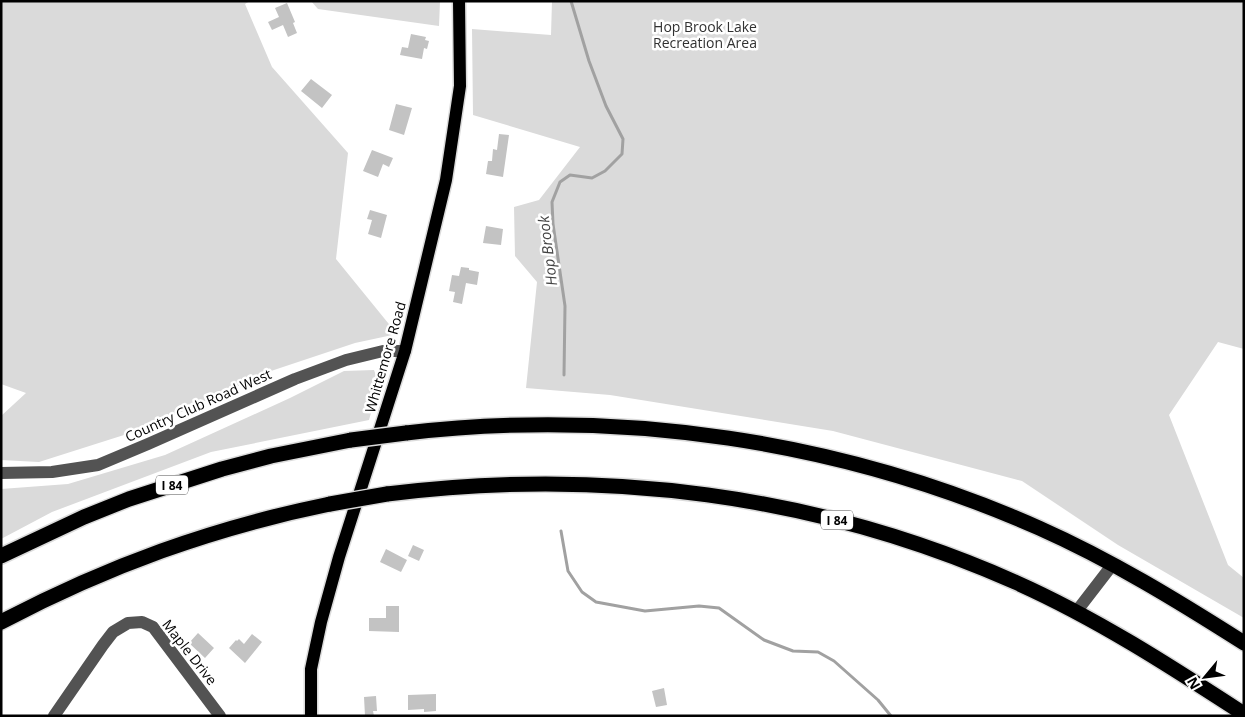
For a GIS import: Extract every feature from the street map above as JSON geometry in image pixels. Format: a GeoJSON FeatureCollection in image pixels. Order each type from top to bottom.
{"type":"FeatureCollection","features":[{"type":"Feature","properties":{"kind":"highway","name":"I 84"},"geometry":{"type":"LineString","coordinates":[[1,556],[84,517],[129,499],[280,454],[351,440],[462,427],[594,425],[659,430],[755,442],[855,464],[947,492],[1039,528],[1113,564],[1166,594],[1244,643]]}},
{"type":"Feature","properties":{"kind":"highway","name":"I 84"},"geometry":{"type":"LineString","coordinates":[[1,622],[64,590],[149,554],[238,525],[284,513],[387,494],[465,486],[560,484],[655,488],[747,500],[794,510],[927,547],[1015,582],[1076,612],[1136,645],[1244,714]]}},
{"type":"Feature","properties":{"kind":"main road","name":"Whittemore Road"},"geometry":{"type":"LineString","coordinates":[[311,716],[311,669],[321,622],[339,557],[405,351],[446,180],[460,86],[459,1]]}},
{"type":"Feature","properties":{"kind":"street","name":"Country Club Road West"},"geometry":{"type":"LineString","coordinates":[[1,473],[52,472],[98,465],[295,379],[346,360],[383,351],[405,351]]}},
{"type":"Feature","properties":{"kind":"street"},"geometry":{"type":"LineString","coordinates":[[1076,612],[1113,564]]}},
{"type":"Feature","properties":{"kind":"street","name":"Maple Drive"},"geometry":{"type":"LineString","coordinates":[[54,716],[113,632],[128,624],[142,622],[152,627],[220,716]]}},
{"type":"Feature","properties":{"kind":"path"},"geometry":{"type":"LineString","coordinates":[[1240,1],[1244,2]]}},
{"type":"Feature","properties":{"kind":"green space"},"geometry":{"type":"Polygon","coordinates":[[[1,1],[250,1],[245,4],[272,67],[348,153],[336,259],[397,334],[355,343],[271,371],[146,428],[39,462],[1,460],[1,416],[26,393],[1,384],[1,1]]]}},
{"type":"Feature","properties":{"kind":"green space"},"geometry":{"type":"Polygon","coordinates":[[[311,1],[440,1],[439,26],[318,9],[311,1]]]}},
{"type":"Feature","properties":{"kind":"green space","name":"Hop Brook Lake Recreation Area"},"geometry":{"type":"Polygon","coordinates":[[[552,1],[1244,1],[1244,349],[1218,342],[1169,415],[1228,565],[1244,578],[1244,618],[1118,545],[1022,481],[833,431],[610,395],[526,388],[537,282],[515,256],[514,207],[539,200],[580,147],[473,115],[472,29],[551,35],[552,1]]]}},
{"type":"Feature","properties":{"kind":"green space"},"geometry":{"type":"Polygon","coordinates":[[[374,370],[379,384],[369,420],[211,452],[52,512],[1,539],[1,489],[68,484],[165,455],[290,398],[344,371],[374,370]]]}},
{"type":"Feature","properties":{"kind":"building"},"geometry":{"type":"Polygon","coordinates":[[[287,3],[295,22],[293,23],[297,33],[288,37],[283,25],[272,30],[268,22],[279,17],[275,8],[287,3]]]}},
{"type":"Feature","properties":{"kind":"building"},"geometry":{"type":"Polygon","coordinates":[[[411,34],[426,37],[425,40],[429,41],[427,49],[424,48],[422,59],[400,55],[402,47],[408,48],[411,34]]]}},
{"type":"Feature","properties":{"kind":"building"},"geometry":{"type":"Polygon","coordinates":[[[311,79],[332,95],[322,108],[301,91],[311,79]]]}},
{"type":"Feature","properties":{"kind":"building"},"geometry":{"type":"Polygon","coordinates":[[[396,104],[412,108],[404,135],[389,130],[396,104]]]}},
{"type":"Feature","properties":{"kind":"building"},"geometry":{"type":"Polygon","coordinates":[[[499,134],[509,135],[503,177],[486,174],[488,161],[492,161],[493,149],[497,150],[499,134]]]}},
{"type":"Feature","properties":{"kind":"building"},"geometry":{"type":"Polygon","coordinates":[[[372,150],[393,158],[389,167],[383,164],[378,177],[363,171],[372,150]]]}},
{"type":"Feature","properties":{"kind":"building"},"geometry":{"type":"Polygon","coordinates":[[[370,210],[387,215],[381,238],[368,234],[372,220],[367,219],[370,210]]]}},
{"type":"Feature","properties":{"kind":"building"},"geometry":{"type":"Polygon","coordinates":[[[486,226],[503,229],[501,245],[483,243],[486,226]]]}},
{"type":"Feature","properties":{"kind":"building"},"geometry":{"type":"Polygon","coordinates":[[[461,267],[479,272],[477,285],[466,283],[462,304],[453,302],[455,292],[449,291],[452,275],[459,276],[461,267]]]}},
{"type":"Feature","properties":{"kind":"building"},"geometry":{"type":"Polygon","coordinates":[[[413,545],[424,550],[419,561],[408,556],[413,545]]]}},
{"type":"Feature","properties":{"kind":"building"},"geometry":{"type":"Polygon","coordinates":[[[386,549],[407,560],[401,572],[380,562],[386,549]]]}},
{"type":"Feature","properties":{"kind":"building"},"geometry":{"type":"Polygon","coordinates":[[[386,606],[399,606],[399,632],[369,631],[369,618],[386,618],[386,606]]]}},
{"type":"Feature","properties":{"kind":"building"},"geometry":{"type":"Polygon","coordinates":[[[198,633],[214,648],[205,658],[189,643],[198,633]]]}},
{"type":"Feature","properties":{"kind":"building"},"geometry":{"type":"Polygon","coordinates":[[[252,634],[262,642],[245,663],[229,648],[239,639],[244,644],[252,634]]]}},
{"type":"Feature","properties":{"kind":"building"},"geometry":{"type":"Polygon","coordinates":[[[664,688],[667,705],[656,707],[652,691],[664,688]]]}},
{"type":"Feature","properties":{"kind":"building"},"geometry":{"type":"Polygon","coordinates":[[[436,694],[436,711],[424,712],[424,709],[408,710],[408,695],[436,694]]]}},
{"type":"Feature","properties":{"kind":"building"},"geometry":{"type":"Polygon","coordinates":[[[376,696],[377,711],[373,711],[374,716],[365,716],[364,697],[376,696]]]}},
{"type":"Feature","properties":{"kind":"waterway","name":"Hop Brook"},"geometry":{"type":"LineString","coordinates":[[564,375],[565,306],[553,224],[552,202],[560,182],[570,175],[592,178],[605,171],[622,154],[623,139],[606,106],[589,61],[571,1]]}},
{"type":"Feature","properties":{"kind":"waterway","name":"Hop Brook"},"geometry":{"type":"LineString","coordinates":[[561,531],[568,571],[582,592],[596,602],[645,611],[699,606],[719,608],[764,640],[793,651],[818,652],[834,661],[878,700],[891,716]]}}]}
